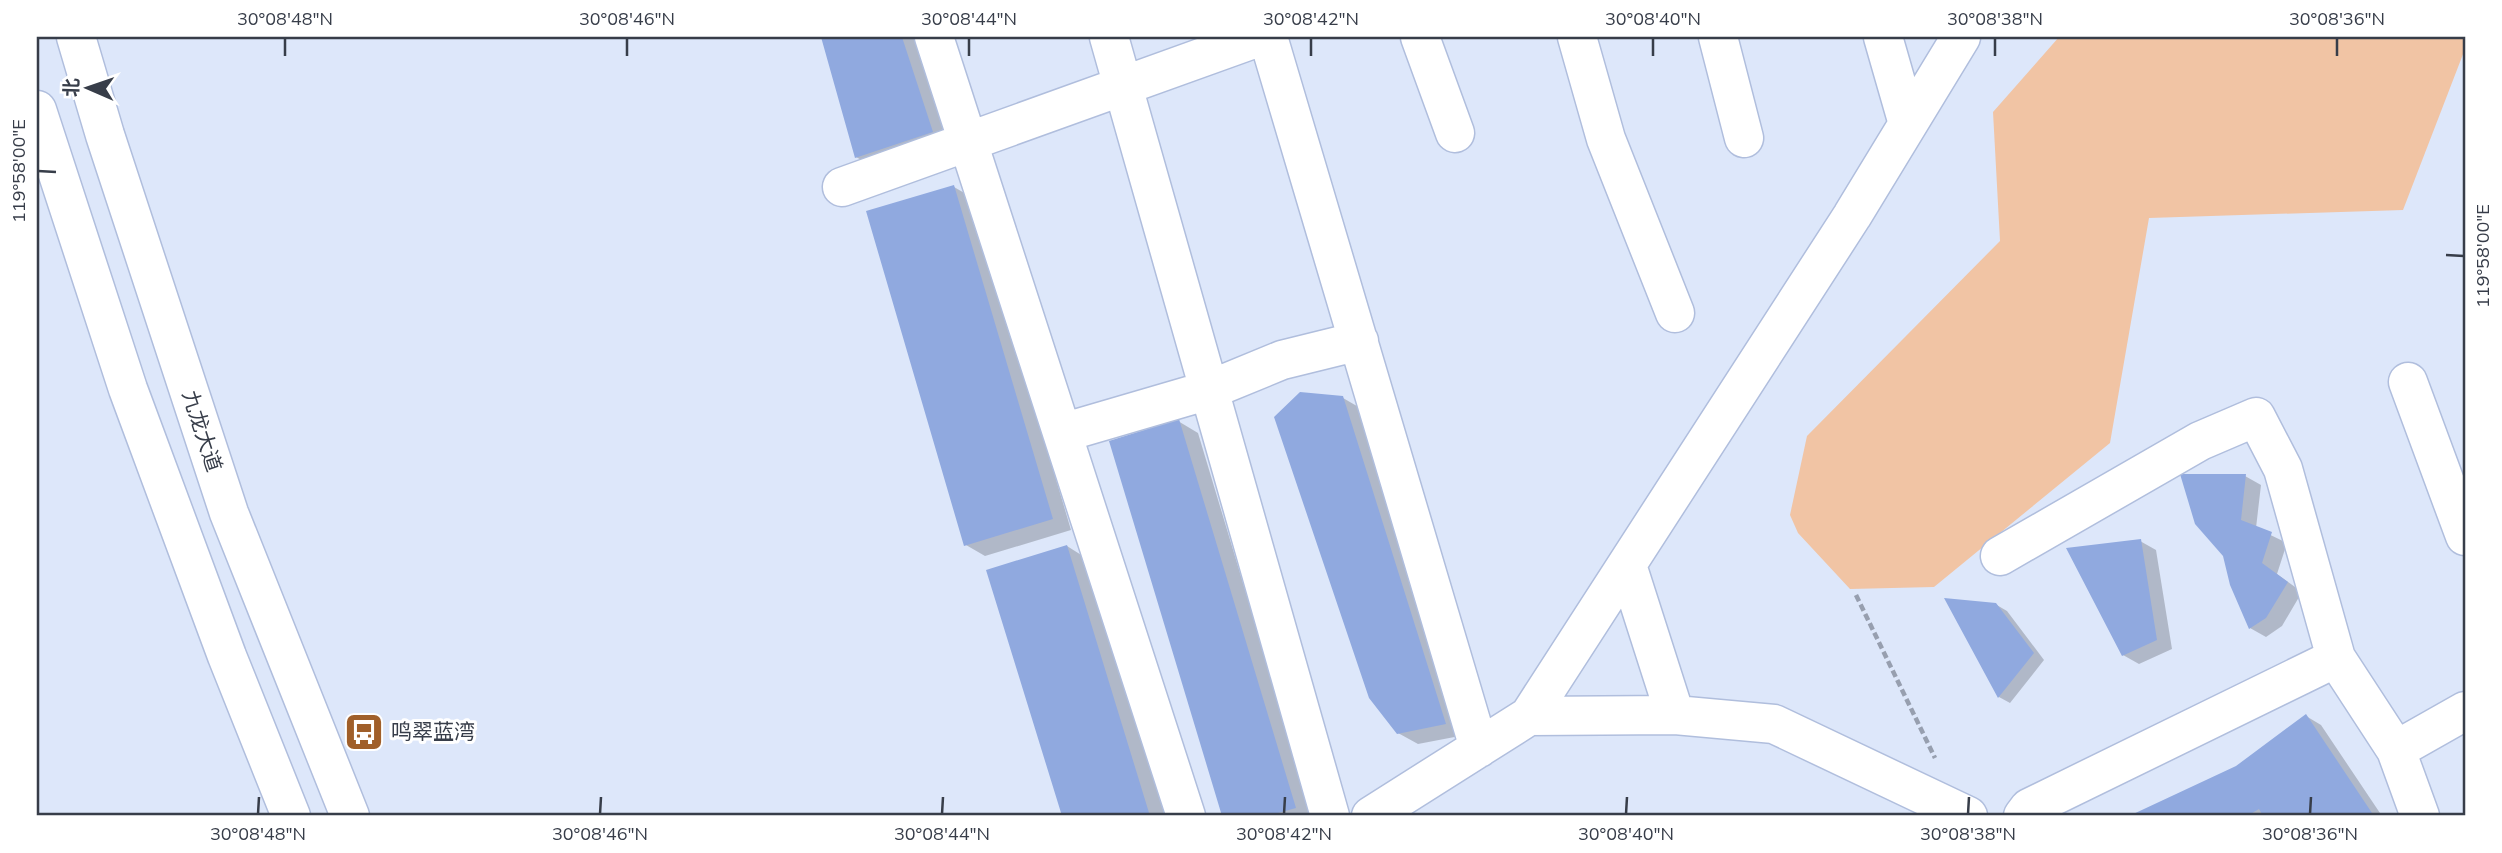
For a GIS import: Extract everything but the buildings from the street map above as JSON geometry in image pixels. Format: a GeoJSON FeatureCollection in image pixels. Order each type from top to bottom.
{"type":"FeatureCollection","features":[{"type":"Feature","properties":{"kind":"street","name":"九龙大道"},"geometry":{"type":"LineString","coordinates":[[76,37],[105,135],[229,513],[350,816]]}},
{"type":"Feature","properties":{"kind":"street"},"geometry":{"type":"LineString","coordinates":[[934,37],[1185,816]]}},
{"type":"Feature","properties":{"kind":"street"},"geometry":{"type":"LineString","coordinates":[[1109,37],[1330,816]]}},
{"type":"Feature","properties":{"kind":"street"},"geometry":{"type":"LineString","coordinates":[[842,187],[1259,37]]}},
{"type":"Feature","properties":{"kind":"street"},"geometry":{"type":"LineString","coordinates":[[1268,37],[1479,748]]}},
{"type":"Feature","properties":{"kind":"street"},"geometry":{"type":"LineString","coordinates":[[1420,37],[1455,133]]}},
{"type":"Feature","properties":{"kind":"street"},"geometry":{"type":"LineString","coordinates":[[1577,37],[1606,139],[1675,313]]}},
{"type":"Feature","properties":{"kind":"street"},"geometry":{"type":"LineString","coordinates":[[1718,37],[1744,138]]}},
{"type":"Feature","properties":{"kind":"street"},"geometry":{"type":"LineString","coordinates":[[1883,37],[1908,124]]}},
{"type":"Feature","properties":{"kind":"street"},"geometry":{"type":"LineString","coordinates":[[1371,816],[1529,716],[1852,216],[1961,37]]}},
{"type":"Feature","properties":{"kind":"street"},"geometry":{"type":"LineString","coordinates":[[37,110],[128,389],[227,656],[291,816]]}},
{"type":"Feature","properties":{"kind":"street"},"geometry":{"type":"LineString","coordinates":[[1062,433],[1209,390],[1282,360],[1359,341]]}},
{"type":"Feature","properties":{"kind":"street"},"geometry":{"type":"LineString","coordinates":[[2409,382],[2465,536]]}},
{"type":"Feature","properties":{"kind":"street"},"geometry":{"type":"LineString","coordinates":[[2000,556],[2200,441],[2256,417],[2283,469],[2336,658],[2396,750],[2420,816]]}},
{"type":"Feature","properties":{"kind":"street"},"geometry":{"type":"LineString","coordinates":[[1626,565],[1675,715]]}},
{"type":"Feature","properties":{"kind":"street"},"geometry":{"type":"LineString","coordinates":[[2023,816],[2029,808],[2336,658]]}},
{"type":"Feature","properties":{"kind":"street"},"geometry":{"type":"LineString","coordinates":[[2396,750],[2465,711]]}},
{"type":"Feature","properties":{"kind":"street"},"geometry":{"type":"LineString","coordinates":[[1529,716],[1675,715],[1774,724],[1965,815]]}},
{"type":"Feature","properties":{"kind":"path"},"geometry":{"type":"LineString","coordinates":[[1856,595],[1965,815]]}},
{"type":"Feature","properties":{"kind":"shaded area"},"geometry":{"type":"Polygon","coordinates":[[[2059,37],[2463,37],[2465,49],[2403,210],[2149,218],[2110,443],[1934,587],[1850,589],[1798,533],[1790,515],[1807,436],[2000,241],[1993,112],[2059,37]]]}},
{"type":"Feature","properties":{"kind":"place","name":"鸣翠蓝湾"},"geometry":{"type":"Point","coordinates":[364,732]}}]}
